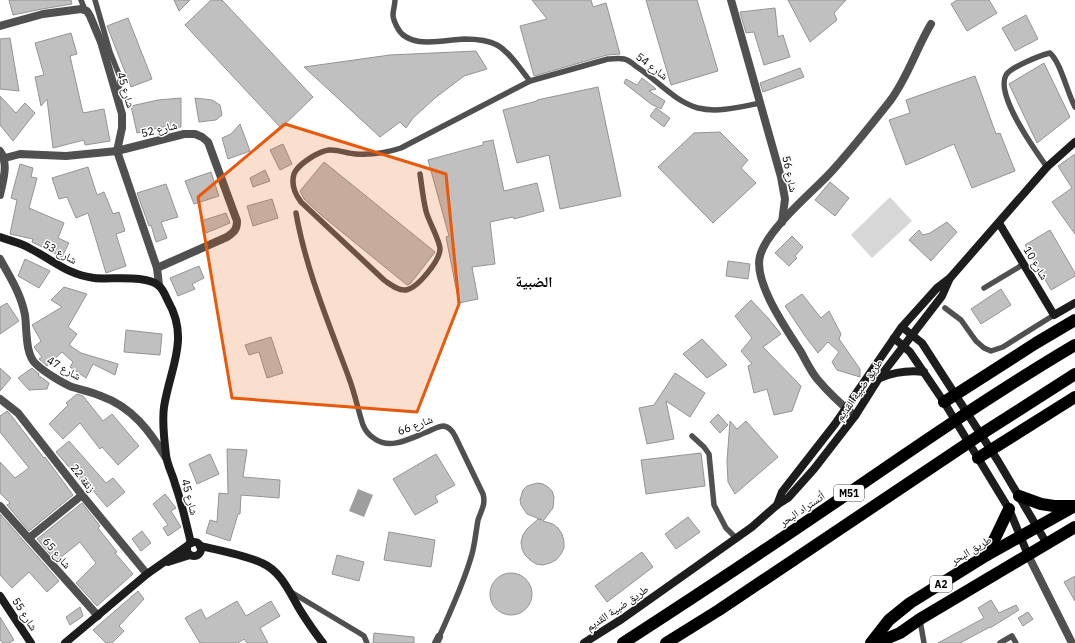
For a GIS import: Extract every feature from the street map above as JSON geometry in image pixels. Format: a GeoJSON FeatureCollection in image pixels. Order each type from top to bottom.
{"type":"FeatureCollection","features":[{"type":"Feature","properties":{"kind":"highway"},"geometry":{"type":"LineString","coordinates":[[944,402],[1075,320]]}},
{"type":"Feature","properties":{"kind":"highway","name":"أتستراد البحر"},"geometry":{"type":"LineString","coordinates":[[623,643],[731,573],[1029,372],[1075,345]]}},
{"type":"Feature","properties":{"kind":"highway","name":"M51"},"geometry":{"type":"LineString","coordinates":[[666,643],[719,610],[1025,405],[1075,374]]}},
{"type":"Feature","properties":{"kind":"highway"},"geometry":{"type":"LineString","coordinates":[[978,458],[1075,397]]}},
{"type":"Feature","properties":{"kind":"highway"},"geometry":{"type":"LineString","coordinates":[[1019,496],[1041,504],[1054,506],[1075,506]]}},
{"type":"Feature","properties":{"kind":"highway","name":"طريق البحر"},"geometry":{"type":"LineString","coordinates":[[871,643],[890,620],[910,603],[987,555],[1075,506]]}},
{"type":"Feature","properties":{"kind":"highway"},"geometry":{"type":"LineString","coordinates":[[987,555],[1009,509]]}},
{"type":"Feature","properties":{"kind":"highway","name":"A2"},"geometry":{"type":"LineString","coordinates":[[876,643],[900,633],[920,619],[1075,527]]}},
{"type":"Feature","properties":{"kind":"highway"},"geometry":{"type":"LineString","coordinates":[[910,603],[920,619]]}},
{"type":"Feature","properties":{"kind":"street","name":"شارع 56"},"geometry":{"type":"LineString","coordinates":[[731,0],[772,142],[782,184],[785,199],[782,222]]}},
{"type":"Feature","properties":{"kind":"street"},"geometry":{"type":"LineString","coordinates":[[0,26],[43,14],[81,8],[85,10]]}},
{"type":"Feature","properties":{"kind":"street","name":"شارع 45"},"geometry":{"type":"LineString","coordinates":[[85,10],[90,16],[101,42],[122,114],[123,123],[117,151]]}},
{"type":"Feature","properties":{"kind":"street"},"geometry":{"type":"LineString","coordinates":[[855,416],[817,379],[776,311],[764,287],[760,275],[759,257],[766,240],[831,172],[891,100],[931,24]]}},
{"type":"Feature","properties":{"kind":"street","name":"شارع 52"},"geometry":{"type":"LineString","coordinates":[[2,154],[66,156],[117,151],[184,134],[195,134],[202,137],[208,142],[237,221],[237,228],[227,238],[157,268]]}},
{"type":"Feature","properties":{"kind":"street","name":"طريق ضبية القديم"},"geometry":{"type":"LineString","coordinates":[[777,505],[782,492],[835,424],[902,327],[937,288],[950,278],[1047,166],[1075,142]]}},
{"type":"Feature","properties":{"kind":"street"},"geometry":{"type":"LineString","coordinates":[[117,151],[157,268],[159,285]]}},
{"type":"Feature","properties":{"kind":"street"},"geometry":{"type":"LineString","coordinates":[[0,195],[6,164],[2,154]]}},
{"type":"Feature","properties":{"kind":"street","name":"شارع 10"},"geometry":{"type":"LineString","coordinates":[[999,222],[1054,315]]}},
{"type":"Feature","properties":{"kind":"street","name":"شارع 53"},"geometry":{"type":"LineString","coordinates":[[0,237],[30,248],[65,269],[77,274],[95,278],[135,278],[159,285]]}},
{"type":"Feature","properties":{"kind":"street","name":"شارع 47"},"geometry":{"type":"LineString","coordinates":[[0,259],[18,293],[24,314],[28,353],[35,364],[71,386],[102,396],[125,408],[147,428],[166,458]]}},
{"type":"Feature","properties":{"kind":"street","name":"طريق ضبية القديم"},"geometry":{"type":"LineString","coordinates":[[584,643],[622,619],[736,538],[788,498],[814,469],[855,416],[879,378],[942,296],[950,278]]}},
{"type":"Feature","properties":{"kind":"street","name":"شارع 45"},"geometry":{"type":"LineString","coordinates":[[159,285],[178,322],[178,348],[164,407],[163,422],[166,458],[176,485],[189,544]]}},
{"type":"Feature","properties":{"kind":"street"},"geometry":{"type":"LineString","coordinates":[[1054,315],[1075,303]]}},
{"type":"Feature","properties":{"kind":"street"},"geometry":{"type":"LineString","coordinates":[[902,327],[922,343],[991,450],[1047,544]]}},
{"type":"Feature","properties":{"kind":"street"},"geometry":{"type":"LineString","coordinates":[[894,338],[910,352],[927,376],[1009,509],[1028,555],[1072,643]]}},
{"type":"Feature","properties":{"kind":"street"},"geometry":{"type":"LineString","coordinates":[[879,378],[898,372],[915,371],[927,376]]}},
{"type":"Feature","properties":{"kind":"street","name":"زنقة 22"},"geometry":{"type":"LineString","coordinates":[[0,399],[18,413],[82,495],[147,574]]}},
{"type":"Feature","properties":{"kind":"street"},"geometry":{"type":"LineString","coordinates":[[29,538],[82,495]]}},
{"type":"Feature","properties":{"kind":"street","name":"شارع 65"},"geometry":{"type":"LineString","coordinates":[[0,506],[98,616]]}},
{"type":"Feature","properties":{"kind":"street"},"geometry":{"type":"LineString","coordinates":[[65,643],[147,574],[189,544],[196,543],[199,549]]}},
{"type":"Feature","properties":{"kind":"street"},"geometry":{"type":"LineString","coordinates":[[189,544],[187,551],[190,555]]}},
{"type":"Feature","properties":{"kind":"street"},"geometry":{"type":"LineString","coordinates":[[199,549],[220,550],[263,563],[274,571],[283,580],[301,611],[323,643]]}},
{"type":"Feature","properties":{"kind":"street"},"geometry":{"type":"LineString","coordinates":[[158,566],[190,555],[195,555],[199,549]]}},
{"type":"Feature","properties":{"kind":"street","name":"شارع 55"},"geometry":{"type":"LineString","coordinates":[[0,596],[28,642]]}},
{"type":"Feature","properties":{"kind":"lane"},"geometry":{"type":"LineString","coordinates":[[81,0],[85,10]]}},
{"type":"Feature","properties":{"kind":"lane"},"geometry":{"type":"LineString","coordinates":[[95,0],[110,52],[120,77],[120,85],[115,94]]}},
{"type":"Feature","properties":{"kind":"lane"},"geometry":{"type":"LineString","coordinates":[[395,0],[393,16],[399,31],[406,38],[416,41],[433,42],[465,39],[485,41],[497,45],[513,59],[530,81]]}},
{"type":"Feature","properties":{"kind":"lane"},"geometry":{"type":"LineString","coordinates":[[1047,166],[1027,140],[1013,114],[1004,88],[1004,81],[1007,74],[1014,68],[1044,54],[1050,53],[1054,56],[1075,107]]}},
{"type":"Feature","properties":{"kind":"lane","name":"شارع 54"},"geometry":{"type":"LineString","coordinates":[[420,174],[426,212],[440,247],[439,254],[428,273],[414,286],[406,290],[397,288],[384,280],[300,202],[295,194],[294,173],[314,155],[328,150],[356,154],[386,153],[401,148],[530,81],[608,59],[620,58],[629,62],[642,70],[671,93],[688,104],[698,108],[712,110],[735,108],[760,103]]}},
{"type":"Feature","properties":{"kind":"lane","name":"شارع 66"},"geometry":{"type":"LineString","coordinates":[[296,213],[308,262],[367,432],[381,442],[396,443],[437,427],[445,426],[454,433],[483,494],[484,506],[478,522],[472,555],[460,590],[438,640]]}},
{"type":"Feature","properties":{"kind":"lane"},"geometry":{"type":"LineString","coordinates":[[984,288],[1024,264]]}},
{"type":"Feature","properties":{"kind":"lane"},"geometry":{"type":"LineString","coordinates":[[945,308],[961,320],[976,341],[984,348],[990,350],[1003,347],[1054,315]]}},
{"type":"Feature","properties":{"kind":"lane"},"geometry":{"type":"LineString","coordinates":[[692,436],[709,454],[714,505],[726,528],[736,538]]}},
{"type":"Feature","properties":{"kind":"lane"},"geometry":{"type":"LineString","coordinates":[[289,590],[364,636],[367,643]]}},
{"type":"Feature","properties":{"kind":"lane"},"geometry":{"type":"LineString","coordinates":[[920,619],[924,643]]}},
{"type":"Feature","properties":{"kind":"lane"},"geometry":{"type":"LineString","coordinates":[[1000,643],[1012,636],[1016,643]]}},
{"type":"Feature","properties":{"kind":"highlighted area"},"geometry":{"type":"Polygon","coordinates":[[[285,124],[446,174],[459,304],[417,412],[232,398],[198,197],[285,124]]]}},
{"type":"Feature","properties":{"kind":"shaded area"},"geometry":{"type":"Polygon","coordinates":[[[890,197],[912,221],[872,258],[851,235],[890,197]]]}},
{"type":"Feature","properties":{"kind":"shaded area"},"geometry":{"type":"Polygon","coordinates":[[[358,489],[373,495],[364,517],[349,511],[358,489]]]}},
{"type":"Feature","properties":{"kind":"building"},"geometry":{"type":"Polygon","coordinates":[[[9,0],[71,0],[72,4],[13,15],[9,0]]]}},
{"type":"Feature","properties":{"kind":"building"},"geometry":{"type":"Polygon","coordinates":[[[174,0],[190,0],[179,11],[174,0]]]}},
{"type":"Feature","properties":{"kind":"building"},"geometry":{"type":"Polygon","coordinates":[[[211,0],[222,0],[313,97],[281,128],[185,25],[211,0]]]}},
{"type":"Feature","properties":{"kind":"building"},"geometry":{"type":"Polygon","coordinates":[[[532,0],[591,0],[593,7],[606,3],[620,54],[607,55],[534,76],[520,26],[547,19],[532,0]]]}},
{"type":"Feature","properties":{"kind":"building"},"geometry":{"type":"Polygon","coordinates":[[[646,0],[697,0],[718,71],[671,85],[646,0]]]}},
{"type":"Feature","properties":{"kind":"building"},"geometry":{"type":"Polygon","coordinates":[[[788,0],[846,0],[834,13],[837,20],[810,42],[788,0]]]}},
{"type":"Feature","properties":{"kind":"building"},"geometry":{"type":"Polygon","coordinates":[[[957,0],[989,0],[997,13],[967,31],[951,4],[957,0]]]}},
{"type":"Feature","properties":{"kind":"building"},"geometry":{"type":"Polygon","coordinates":[[[775,8],[778,37],[783,35],[790,57],[764,65],[754,32],[746,33],[740,12],[775,8]]]}},
{"type":"Feature","properties":{"kind":"building"},"geometry":{"type":"Polygon","coordinates":[[[1026,15],[1038,39],[1015,51],[1002,28],[1026,15]]]}},
{"type":"Feature","properties":{"kind":"building"},"geometry":{"type":"Polygon","coordinates":[[[128,18],[152,79],[131,87],[107,26],[128,18]]]}},
{"type":"Feature","properties":{"kind":"building"},"geometry":{"type":"Polygon","coordinates":[[[71,33],[77,54],[70,56],[83,113],[104,109],[110,141],[85,145],[84,140],[53,148],[47,99],[41,106],[35,77],[44,75],[35,43],[71,33]]]}},
{"type":"Feature","properties":{"kind":"building"},"geometry":{"type":"Polygon","coordinates":[[[10,38],[19,91],[0,89],[0,39],[10,38]]]}},
{"type":"Feature","properties":{"kind":"building"},"geometry":{"type":"Polygon","coordinates":[[[476,51],[487,69],[464,76],[435,98],[413,118],[406,128],[400,122],[380,137],[304,67],[390,55],[476,51]]]}},
{"type":"Feature","properties":{"kind":"building"},"geometry":{"type":"Polygon","coordinates":[[[1044,63],[1070,117],[1037,143],[1009,84],[1044,63]]]}},
{"type":"Feature","properties":{"kind":"building"},"geometry":{"type":"Polygon","coordinates":[[[800,68],[804,77],[763,92],[760,83],[800,68]]]}},
{"type":"Feature","properties":{"kind":"building"},"geometry":{"type":"Polygon","coordinates":[[[975,76],[996,134],[1000,133],[1015,171],[972,188],[954,144],[906,165],[889,120],[910,113],[906,100],[975,76]]]}},
{"type":"Feature","properties":{"kind":"building"},"geometry":{"type":"Polygon","coordinates":[[[642,78],[656,89],[649,91],[665,101],[661,109],[651,104],[624,83],[626,79],[637,85],[642,78]]]}},
{"type":"Feature","properties":{"kind":"building"},"geometry":{"type":"Polygon","coordinates":[[[598,87],[621,196],[560,209],[549,155],[517,163],[503,110],[537,100],[598,87]]]}},
{"type":"Feature","properties":{"kind":"building"},"geometry":{"type":"Polygon","coordinates":[[[0,96],[16,113],[25,103],[35,113],[13,141],[0,125],[0,96]]]}},
{"type":"Feature","properties":{"kind":"building"},"geometry":{"type":"Polygon","coordinates":[[[181,98],[181,127],[168,129],[167,126],[137,133],[131,106],[158,100],[181,98]]]}},
{"type":"Feature","properties":{"kind":"building"},"geometry":{"type":"Polygon","coordinates":[[[195,98],[212,100],[220,105],[222,115],[216,120],[199,122],[195,98]]]}},
{"type":"Feature","properties":{"kind":"building"},"geometry":{"type":"Polygon","coordinates":[[[656,108],[670,118],[664,127],[650,116],[656,108]]]}},
{"type":"Feature","properties":{"kind":"building"},"geometry":{"type":"Polygon","coordinates":[[[240,124],[250,151],[228,159],[222,138],[231,134],[240,124]]]}},
{"type":"Feature","properties":{"kind":"building"},"geometry":{"type":"Polygon","coordinates":[[[720,132],[748,160],[741,168],[756,183],[713,223],[658,167],[694,133],[720,132]]]}},
{"type":"Feature","properties":{"kind":"building"},"geometry":{"type":"Polygon","coordinates":[[[493,140],[504,191],[537,183],[544,211],[514,219],[513,217],[490,222],[495,264],[472,267],[478,299],[459,303],[446,237],[449,236],[428,160],[483,145],[483,142],[493,140]]]}},
{"type":"Feature","properties":{"kind":"building"},"geometry":{"type":"Polygon","coordinates":[[[283,144],[292,164],[280,170],[270,150],[283,144]]]}},
{"type":"Feature","properties":{"kind":"building"},"geometry":{"type":"Polygon","coordinates":[[[1075,154],[1075,234],[1052,202],[1072,188],[1058,166],[1075,154]]]}},
{"type":"Feature","properties":{"kind":"building"},"geometry":{"type":"Polygon","coordinates":[[[324,162],[435,252],[410,284],[407,285],[321,215],[304,199],[300,191],[324,162]]]}},
{"type":"Feature","properties":{"kind":"building"},"geometry":{"type":"Polygon","coordinates":[[[20,164],[33,168],[31,177],[37,178],[29,208],[64,223],[58,238],[69,243],[62,257],[32,242],[33,239],[10,234],[17,200],[11,198],[20,164]]]}},
{"type":"Feature","properties":{"kind":"building"},"geometry":{"type":"Polygon","coordinates":[[[88,167],[97,195],[104,192],[113,214],[119,212],[125,231],[116,234],[126,266],[106,273],[88,213],[76,218],[67,197],[59,199],[52,178],[88,167]]]}},
{"type":"Feature","properties":{"kind":"building"},"geometry":{"type":"Polygon","coordinates":[[[265,170],[270,181],[253,187],[250,178],[265,170]]]}},
{"type":"Feature","properties":{"kind":"building"},"geometry":{"type":"Polygon","coordinates":[[[211,172],[219,196],[194,204],[185,181],[211,172]]]}},
{"type":"Feature","properties":{"kind":"building"},"geometry":{"type":"Polygon","coordinates":[[[830,182],[849,198],[835,216],[815,200],[830,182]]]}},
{"type":"Feature","properties":{"kind":"building"},"geometry":{"type":"Polygon","coordinates":[[[166,184],[178,217],[161,222],[167,238],[156,242],[151,225],[149,226],[137,193],[166,184]]]}},
{"type":"Feature","properties":{"kind":"building"},"geometry":{"type":"Polygon","coordinates":[[[272,199],[278,218],[253,226],[247,206],[272,199]]]}},
{"type":"Feature","properties":{"kind":"building"},"geometry":{"type":"Polygon","coordinates":[[[226,213],[230,223],[206,233],[201,221],[226,213]]]}},
{"type":"Feature","properties":{"kind":"building"},"geometry":{"type":"Polygon","coordinates":[[[947,222],[957,232],[931,261],[909,240],[919,230],[923,235],[930,233],[947,222]]]}},
{"type":"Feature","properties":{"kind":"building"},"geometry":{"type":"Polygon","coordinates":[[[1050,230],[1075,273],[1075,276],[1051,290],[1025,245],[1050,230]]]}},
{"type":"Feature","properties":{"kind":"building"},"geometry":{"type":"Polygon","coordinates":[[[792,236],[803,247],[795,256],[797,258],[789,266],[775,253],[792,236]]]}},
{"type":"Feature","properties":{"kind":"building"},"geometry":{"type":"Polygon","coordinates":[[[25,259],[50,271],[39,288],[18,276],[25,259]]]}},
{"type":"Feature","properties":{"kind":"building"},"geometry":{"type":"Polygon","coordinates":[[[728,261],[750,264],[748,279],[726,276],[728,261]]]}},
{"type":"Feature","properties":{"kind":"building"},"geometry":{"type":"Polygon","coordinates":[[[199,266],[204,278],[192,284],[195,289],[178,296],[170,278],[199,266]]]}},
{"type":"Feature","properties":{"kind":"building"},"geometry":{"type":"Polygon","coordinates":[[[64,287],[87,294],[68,327],[77,334],[69,345],[81,353],[118,364],[115,375],[93,364],[86,378],[70,367],[73,362],[62,352],[47,366],[39,359],[42,357],[34,347],[41,341],[32,325],[62,307],[51,300],[64,287]]]}},
{"type":"Feature","properties":{"kind":"building"},"geometry":{"type":"Polygon","coordinates":[[[1001,289],[1011,305],[981,324],[971,309],[1001,289]]]}},
{"type":"Feature","properties":{"kind":"building"},"geometry":{"type":"Polygon","coordinates":[[[802,294],[821,318],[829,311],[841,334],[839,339],[860,369],[860,377],[837,370],[832,362],[839,352],[828,342],[818,353],[805,336],[785,306],[802,294]]]}},
{"type":"Feature","properties":{"kind":"building"},"geometry":{"type":"Polygon","coordinates":[[[751,300],[781,334],[763,347],[801,386],[792,411],[774,415],[767,389],[754,393],[748,366],[752,364],[741,351],[752,338],[735,316],[751,300]]]}},
{"type":"Feature","properties":{"kind":"building"},"geometry":{"type":"Polygon","coordinates":[[[7,303],[19,321],[0,334],[0,307],[7,303]]]}},
{"type":"Feature","properties":{"kind":"building"},"geometry":{"type":"Polygon","coordinates":[[[126,330],[162,334],[160,355],[124,352],[126,330]]]}},
{"type":"Feature","properties":{"kind":"building"},"geometry":{"type":"Polygon","coordinates":[[[271,337],[283,373],[267,378],[259,352],[249,355],[245,345],[271,337]]]}},
{"type":"Feature","properties":{"kind":"building"},"geometry":{"type":"Polygon","coordinates":[[[702,339],[727,365],[707,378],[683,354],[702,339]]]}},
{"type":"Feature","properties":{"kind":"building"},"geometry":{"type":"Polygon","coordinates":[[[0,368],[11,378],[0,391],[0,368]]]}},
{"type":"Feature","properties":{"kind":"building"},"geometry":{"type":"Polygon","coordinates":[[[32,368],[39,374],[38,375],[49,383],[47,389],[29,390],[18,378],[32,368]]]}},
{"type":"Feature","properties":{"kind":"building"},"geometry":{"type":"Polygon","coordinates":[[[675,373],[705,393],[690,417],[666,401],[674,439],[647,444],[639,408],[654,405],[675,373]]]}},
{"type":"Feature","properties":{"kind":"building"},"geometry":{"type":"Polygon","coordinates":[[[77,394],[83,396],[103,421],[112,414],[139,446],[118,465],[102,447],[100,449],[80,423],[63,439],[49,424],[68,405],[66,403],[77,394]]]}},
{"type":"Feature","properties":{"kind":"building"},"geometry":{"type":"Polygon","coordinates":[[[7,411],[44,458],[45,457],[73,495],[29,531],[7,505],[10,503],[0,493],[0,462],[15,478],[29,468],[0,432],[0,416],[7,411]]]}},
{"type":"Feature","properties":{"kind":"building"},"geometry":{"type":"Polygon","coordinates":[[[718,414],[728,425],[720,433],[710,422],[718,414]]]}},
{"type":"Feature","properties":{"kind":"building"},"geometry":{"type":"Polygon","coordinates":[[[730,421],[737,429],[746,421],[778,457],[735,494],[728,482],[727,461],[730,421]]]}},
{"type":"Feature","properties":{"kind":"building"},"geometry":{"type":"Polygon","coordinates":[[[69,441],[106,483],[113,478],[125,492],[107,507],[91,488],[89,490],[56,452],[69,441]]]}},
{"type":"Feature","properties":{"kind":"building"},"geometry":{"type":"Polygon","coordinates":[[[227,449],[247,450],[243,477],[280,480],[279,498],[241,495],[240,514],[238,514],[230,541],[206,533],[210,520],[217,522],[219,493],[228,494],[227,449]]]}},
{"type":"Feature","properties":{"kind":"building"},"geometry":{"type":"Polygon","coordinates":[[[701,453],[705,486],[646,494],[641,460],[701,453]]]}},
{"type":"Feature","properties":{"kind":"building"},"geometry":{"type":"Polygon","coordinates":[[[210,454],[219,474],[197,484],[189,464],[210,454]]]}},
{"type":"Feature","properties":{"kind":"building"},"geometry":{"type":"Polygon","coordinates":[[[436,454],[455,485],[435,496],[438,502],[415,515],[393,479],[436,454]]]}},
{"type":"Feature","properties":{"kind":"building"},"geometry":{"type":"Polygon","coordinates":[[[537,483],[548,487],[552,491],[554,497],[553,508],[543,521],[553,524],[558,528],[564,541],[564,548],[556,560],[543,565],[536,564],[525,555],[521,542],[527,529],[538,519],[542,520],[527,514],[521,505],[520,500],[523,490],[527,486],[537,483]]]}},
{"type":"Feature","properties":{"kind":"building"},"geometry":{"type":"Polygon","coordinates":[[[165,494],[176,508],[171,511],[181,527],[168,536],[163,528],[168,525],[153,504],[165,494]]]}},
{"type":"Feature","properties":{"kind":"building"},"geometry":{"type":"Polygon","coordinates":[[[82,503],[100,526],[98,528],[117,552],[115,553],[133,574],[97,606],[76,583],[96,563],[80,542],[56,561],[37,539],[82,503]]]}},
{"type":"Feature","properties":{"kind":"building"},"geometry":{"type":"Polygon","coordinates":[[[0,514],[59,581],[47,592],[29,572],[12,588],[0,575],[0,514]]]}},
{"type":"Feature","properties":{"kind":"building"},"geometry":{"type":"Polygon","coordinates":[[[688,517],[700,532],[676,549],[665,534],[688,517]]]}},
{"type":"Feature","properties":{"kind":"building"},"geometry":{"type":"Polygon","coordinates":[[[142,531],[151,543],[141,551],[132,539],[142,531]]]}},
{"type":"Feature","properties":{"kind":"building"},"geometry":{"type":"Polygon","coordinates":[[[389,532],[435,540],[431,567],[384,560],[389,532]]]}},
{"type":"Feature","properties":{"kind":"building"},"geometry":{"type":"Polygon","coordinates":[[[642,552],[653,567],[607,602],[595,586],[642,552]]]}},
{"type":"Feature","properties":{"kind":"building"},"geometry":{"type":"Polygon","coordinates":[[[337,555],[364,562],[359,581],[332,574],[337,555]]]}},
{"type":"Feature","properties":{"kind":"building"},"geometry":{"type":"Polygon","coordinates":[[[511,573],[526,579],[532,594],[526,609],[511,615],[496,609],[490,594],[496,579],[511,573]]]}},
{"type":"Feature","properties":{"kind":"building"},"geometry":{"type":"Polygon","coordinates":[[[1075,576],[1075,601],[1064,582],[1075,576]]]}},
{"type":"Feature","properties":{"kind":"building"},"geometry":{"type":"Polygon","coordinates":[[[138,591],[144,599],[119,626],[124,631],[112,643],[106,643],[93,630],[138,591]]]}},
{"type":"Feature","properties":{"kind":"building"},"geometry":{"type":"Polygon","coordinates":[[[991,600],[999,613],[1016,605],[1019,610],[990,628],[960,643],[938,643],[984,618],[978,608],[991,600]]]}},
{"type":"Feature","properties":{"kind":"building"},"geometry":{"type":"Polygon","coordinates":[[[237,601],[246,616],[271,601],[280,616],[260,628],[268,643],[247,643],[244,639],[238,643],[200,643],[185,618],[201,609],[206,619],[237,601]]]}},
{"type":"Feature","properties":{"kind":"building"},"geometry":{"type":"Polygon","coordinates":[[[80,607],[83,616],[70,625],[66,617],[80,607]]]}},
{"type":"Feature","properties":{"kind":"building"},"geometry":{"type":"Polygon","coordinates":[[[1028,612],[1033,619],[1023,626],[1018,618],[1028,612]]]}},
{"type":"Feature","properties":{"kind":"building"},"geometry":{"type":"Polygon","coordinates":[[[0,617],[14,640],[9,643],[3,643],[0,640],[0,617]]]}},
{"type":"Feature","properties":{"kind":"building"},"geometry":{"type":"Polygon","coordinates":[[[374,633],[414,637],[414,643],[373,643],[374,633]]]}},
{"type":"Feature","properties":{"kind":"district","name":"الضبية"},"geometry":{"type":"Point","coordinates":[534,281]}}]}
